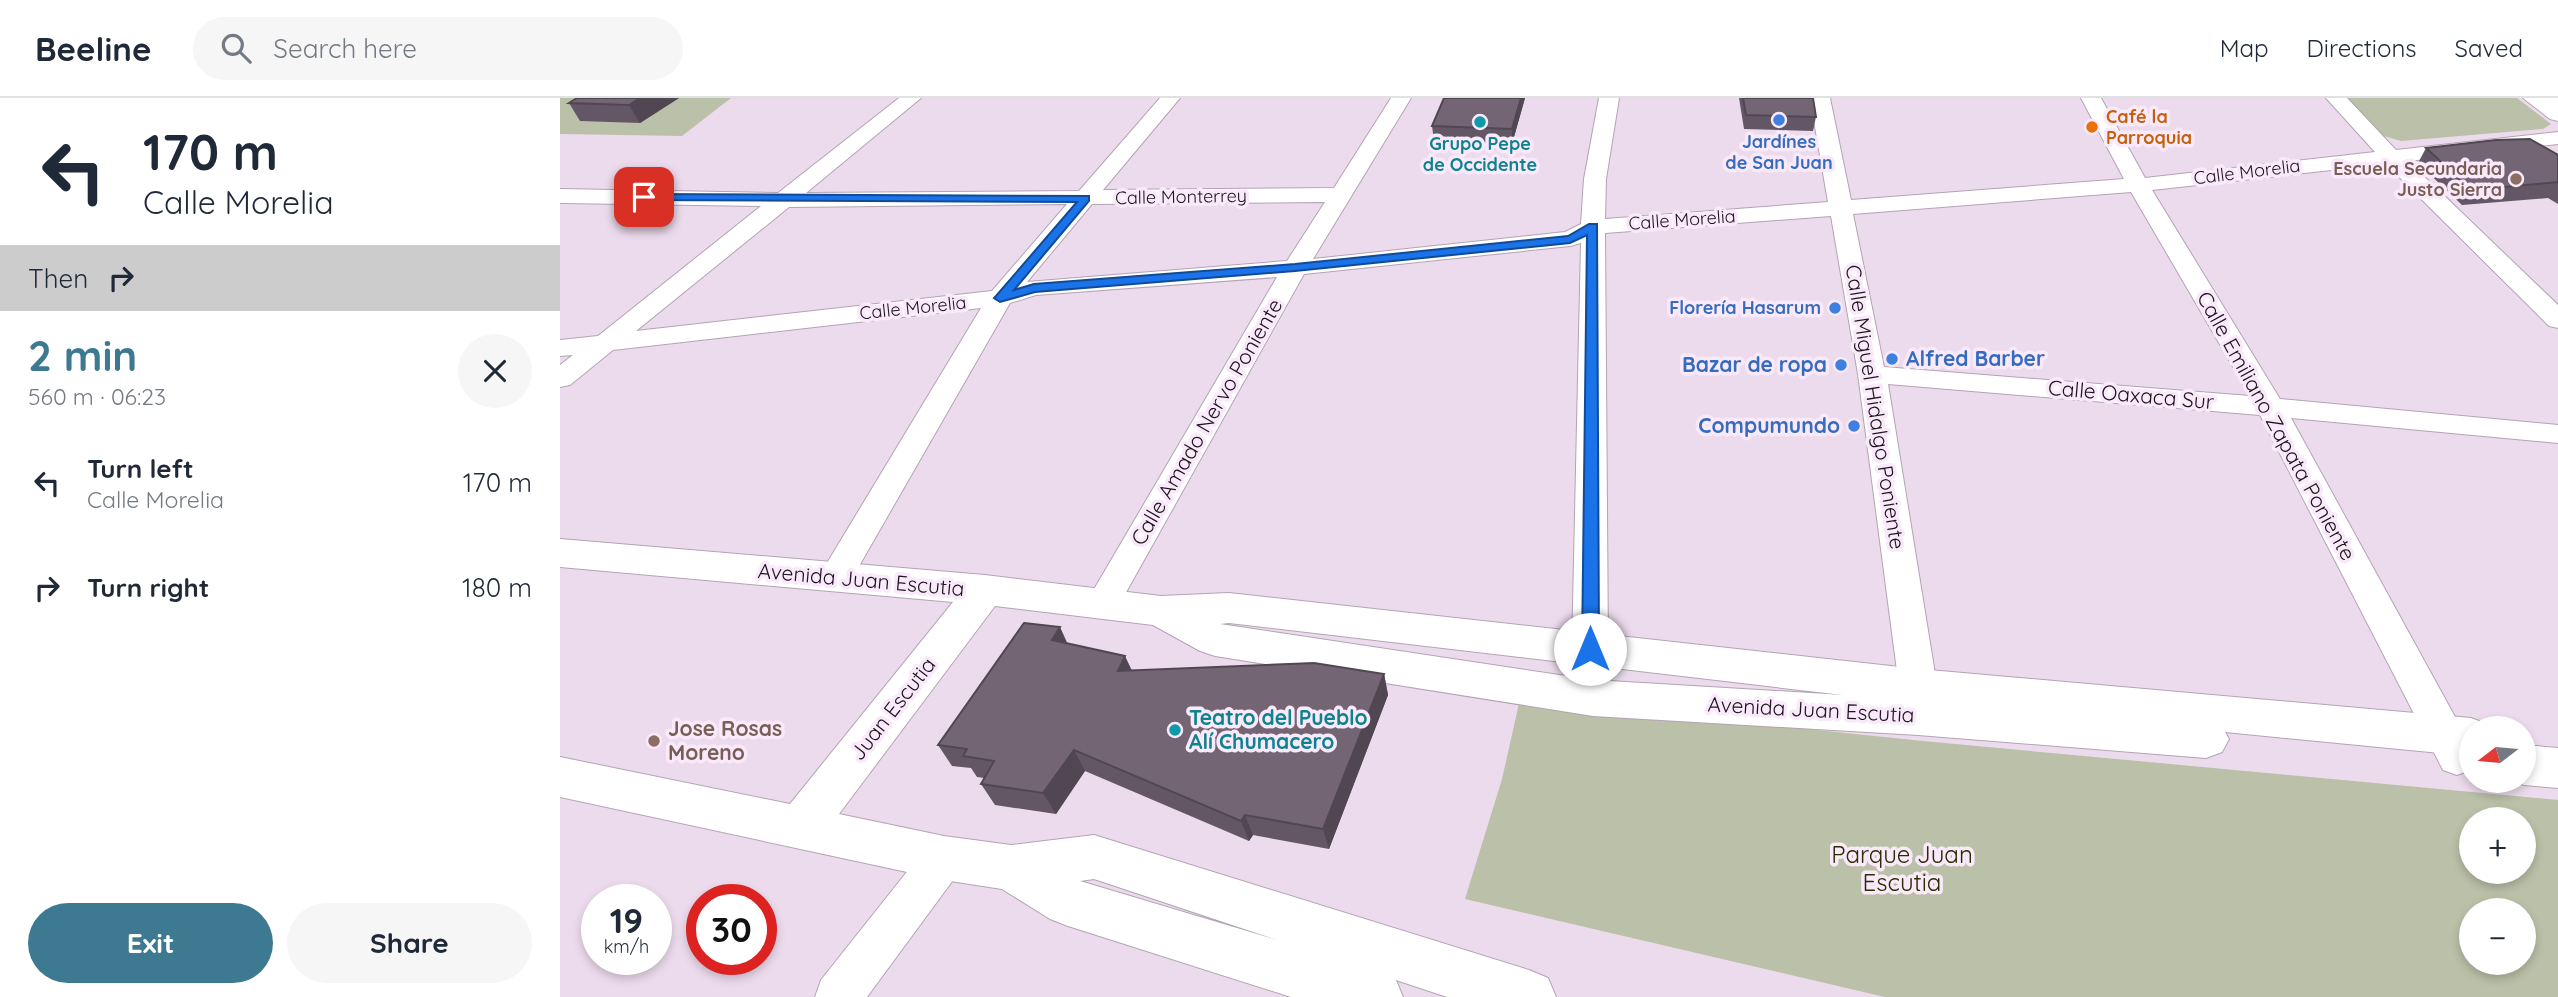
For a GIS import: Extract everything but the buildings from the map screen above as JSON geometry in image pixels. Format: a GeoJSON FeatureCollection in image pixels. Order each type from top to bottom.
{"type":"FeatureCollection","features":[{"type":"Feature","properties":{"kind":"main road"},"geometry":{"type":"LineString","coordinates":[[2533,98],[2558,114]]}},
{"type":"Feature","properties":{"kind":"main road"},"geometry":{"type":"LineString","coordinates":[[2547,98],[2558,104]]}},
{"type":"Feature","properties":{"kind":"main road","name":"Avenida Juan Escutia"},"geometry":{"type":"LineString","coordinates":[[560,553],[985,590],[1161,611],[1229,608],[1590,649],[1918,701],[2459,747]]}},
{"type":"Feature","properties":{"kind":"main road","name":"Juan Escutia"},"geometry":{"type":"LineString","coordinates":[[800,828],[985,590]]}},
{"type":"Feature","properties":{"kind":"main road","name":"Avenida Juan Escutia"},"geometry":{"type":"LineString","coordinates":[[1161,611],[1215,640],[1593,698],[1918,701]]}},
{"type":"Feature","properties":{"kind":"main road"},"geometry":{"type":"LineString","coordinates":[[2536,742],[2558,745]]}},
{"type":"Feature","properties":{"kind":"main road"},"geometry":{"type":"LineString","coordinates":[[2536,766],[2558,768]]}},
{"type":"Feature","properties":{"kind":"main road"},"geometry":{"type":"LineString","coordinates":[[560,777],[944,858],[1011,868],[1094,857],[1528,997]]}},
{"type":"Feature","properties":{"kind":"main road"},"geometry":{"type":"LineString","coordinates":[[1011,868],[1068,902],[1376,997]]}},
{"type":"Feature","properties":{"kind":"street"},"geometry":{"type":"LineString","coordinates":[[560,379],[911,98]]}},
{"type":"Feature","properties":{"kind":"street"},"geometry":{"type":"LineString","coordinates":[[835,578],[1000,298],[1170,98]]}},
{"type":"Feature","properties":{"kind":"street","name":"Calle Amado Nervo Poniente"},"geometry":{"type":"LineString","coordinates":[[1103,603],[1295,268],[1401,98]]}},
{"type":"Feature","properties":{"kind":"street"},"geometry":{"type":"LineString","coordinates":[[1593,698],[1590,649],[1593,227],[1595,178],[1609,98]]}},
{"type":"Feature","properties":{"kind":"street","name":"Calle Miguel Hidalgo Poniente"},"geometry":{"type":"LineString","coordinates":[[1820,98],[1872,374],[1918,701]]}},
{"type":"Feature","properties":{"kind":"street","name":"Calle Emiliano Zapata Poniente"},"geometry":{"type":"LineString","coordinates":[[2091,98],[2138,185],[2271,408],[2459,743]]}},
{"type":"Feature","properties":{"kind":"street"},"geometry":{"type":"LineString","coordinates":[[2336,98],[2390,156],[2558,320]]}},
{"type":"Feature","properties":{"kind":"street"},"geometry":{"type":"LineString","coordinates":[[2547,98],[2558,99]]}},
{"type":"Feature","properties":{"kind":"street","name":"Calle Morelia"},"geometry":{"type":"LineString","coordinates":[[560,348],[1000,298],[1034,288],[1295,268],[1570,239],[1593,227],[2138,185],[2558,138]]}},
{"type":"Feature","properties":{"kind":"street","name":"Calle Monterrey"},"geometry":{"type":"LineString","coordinates":[[560,196],[784,200],[1341,195]]}},
{"type":"Feature","properties":{"kind":"street","name":"Calle Oaxaca Sur"},"geometry":{"type":"LineString","coordinates":[[1872,374],[2558,434]]}},
{"type":"Feature","properties":{"kind":"street"},"geometry":{"type":"LineString","coordinates":[[838,997],[944,858]]}},
{"type":"Feature","properties":{"kind":"green space"},"geometry":{"type":"Polygon","coordinates":[[[560,98],[731,98],[682,136],[560,134],[560,98]]]}},
{"type":"Feature","properties":{"kind":"green space"},"geometry":{"type":"Polygon","coordinates":[[[2343,98],[2517,98],[2551,124],[2543,129],[2401,141],[2380,135],[2343,98]]]}},
{"type":"Feature","properties":{"kind":"green space","name":"Parque Juan Escutia"},"geometry":{"type":"Polygon","coordinates":[[[1520,699],[1923,741],[2459,791],[2459,793],[2558,800],[2558,997],[1885,997],[1465,899],[1502,779],[1520,699]]]}},
{"type":"Feature","properties":{"kind":"place","name":"Jardínes de San Juan"},"geometry":{"type":"Point","coordinates":[1779,120]}},
{"type":"Feature","properties":{"kind":"place","name":"Grupo Pepe de Occidente"},"geometry":{"type":"Point","coordinates":[1480,122]}},
{"type":"Feature","properties":{"kind":"place","name":"Café la Parroquia"},"geometry":{"type":"Point","coordinates":[2092,127]}},
{"type":"Feature","properties":{"kind":"place","name":"Escuela Secundaria Justo Sierra"},"geometry":{"type":"Point","coordinates":[2516,179]}},
{"type":"Feature","properties":{"kind":"place","name":"Florería Hasarum"},"geometry":{"type":"Point","coordinates":[1835,308]}},
{"type":"Feature","properties":{"kind":"place","name":"Alfred Barber"},"geometry":{"type":"Point","coordinates":[1892,359]}},
{"type":"Feature","properties":{"kind":"place","name":"Bazar de ropa"},"geometry":{"type":"Point","coordinates":[1841,365]}},
{"type":"Feature","properties":{"kind":"place","name":"Compumundo"},"geometry":{"type":"Point","coordinates":[1854,426]}},
{"type":"Feature","properties":{"kind":"place","name":"Teatro del Pueblo Alí Chumacero"},"geometry":{"type":"Point","coordinates":[1175,730]}},
{"type":"Feature","properties":{"kind":"place","name":"Jose Rosas Moreno"},"geometry":{"type":"Point","coordinates":[654,741]}},
{"type":"Feature","properties":{"kind":"route"},"geometry":{"type":"LineString","coordinates":[[644,197],[784,200],[1086,199],[1000,298],[1034,288],[1295,268],[1570,239],[1593,227],[1590,649]]}}]}
